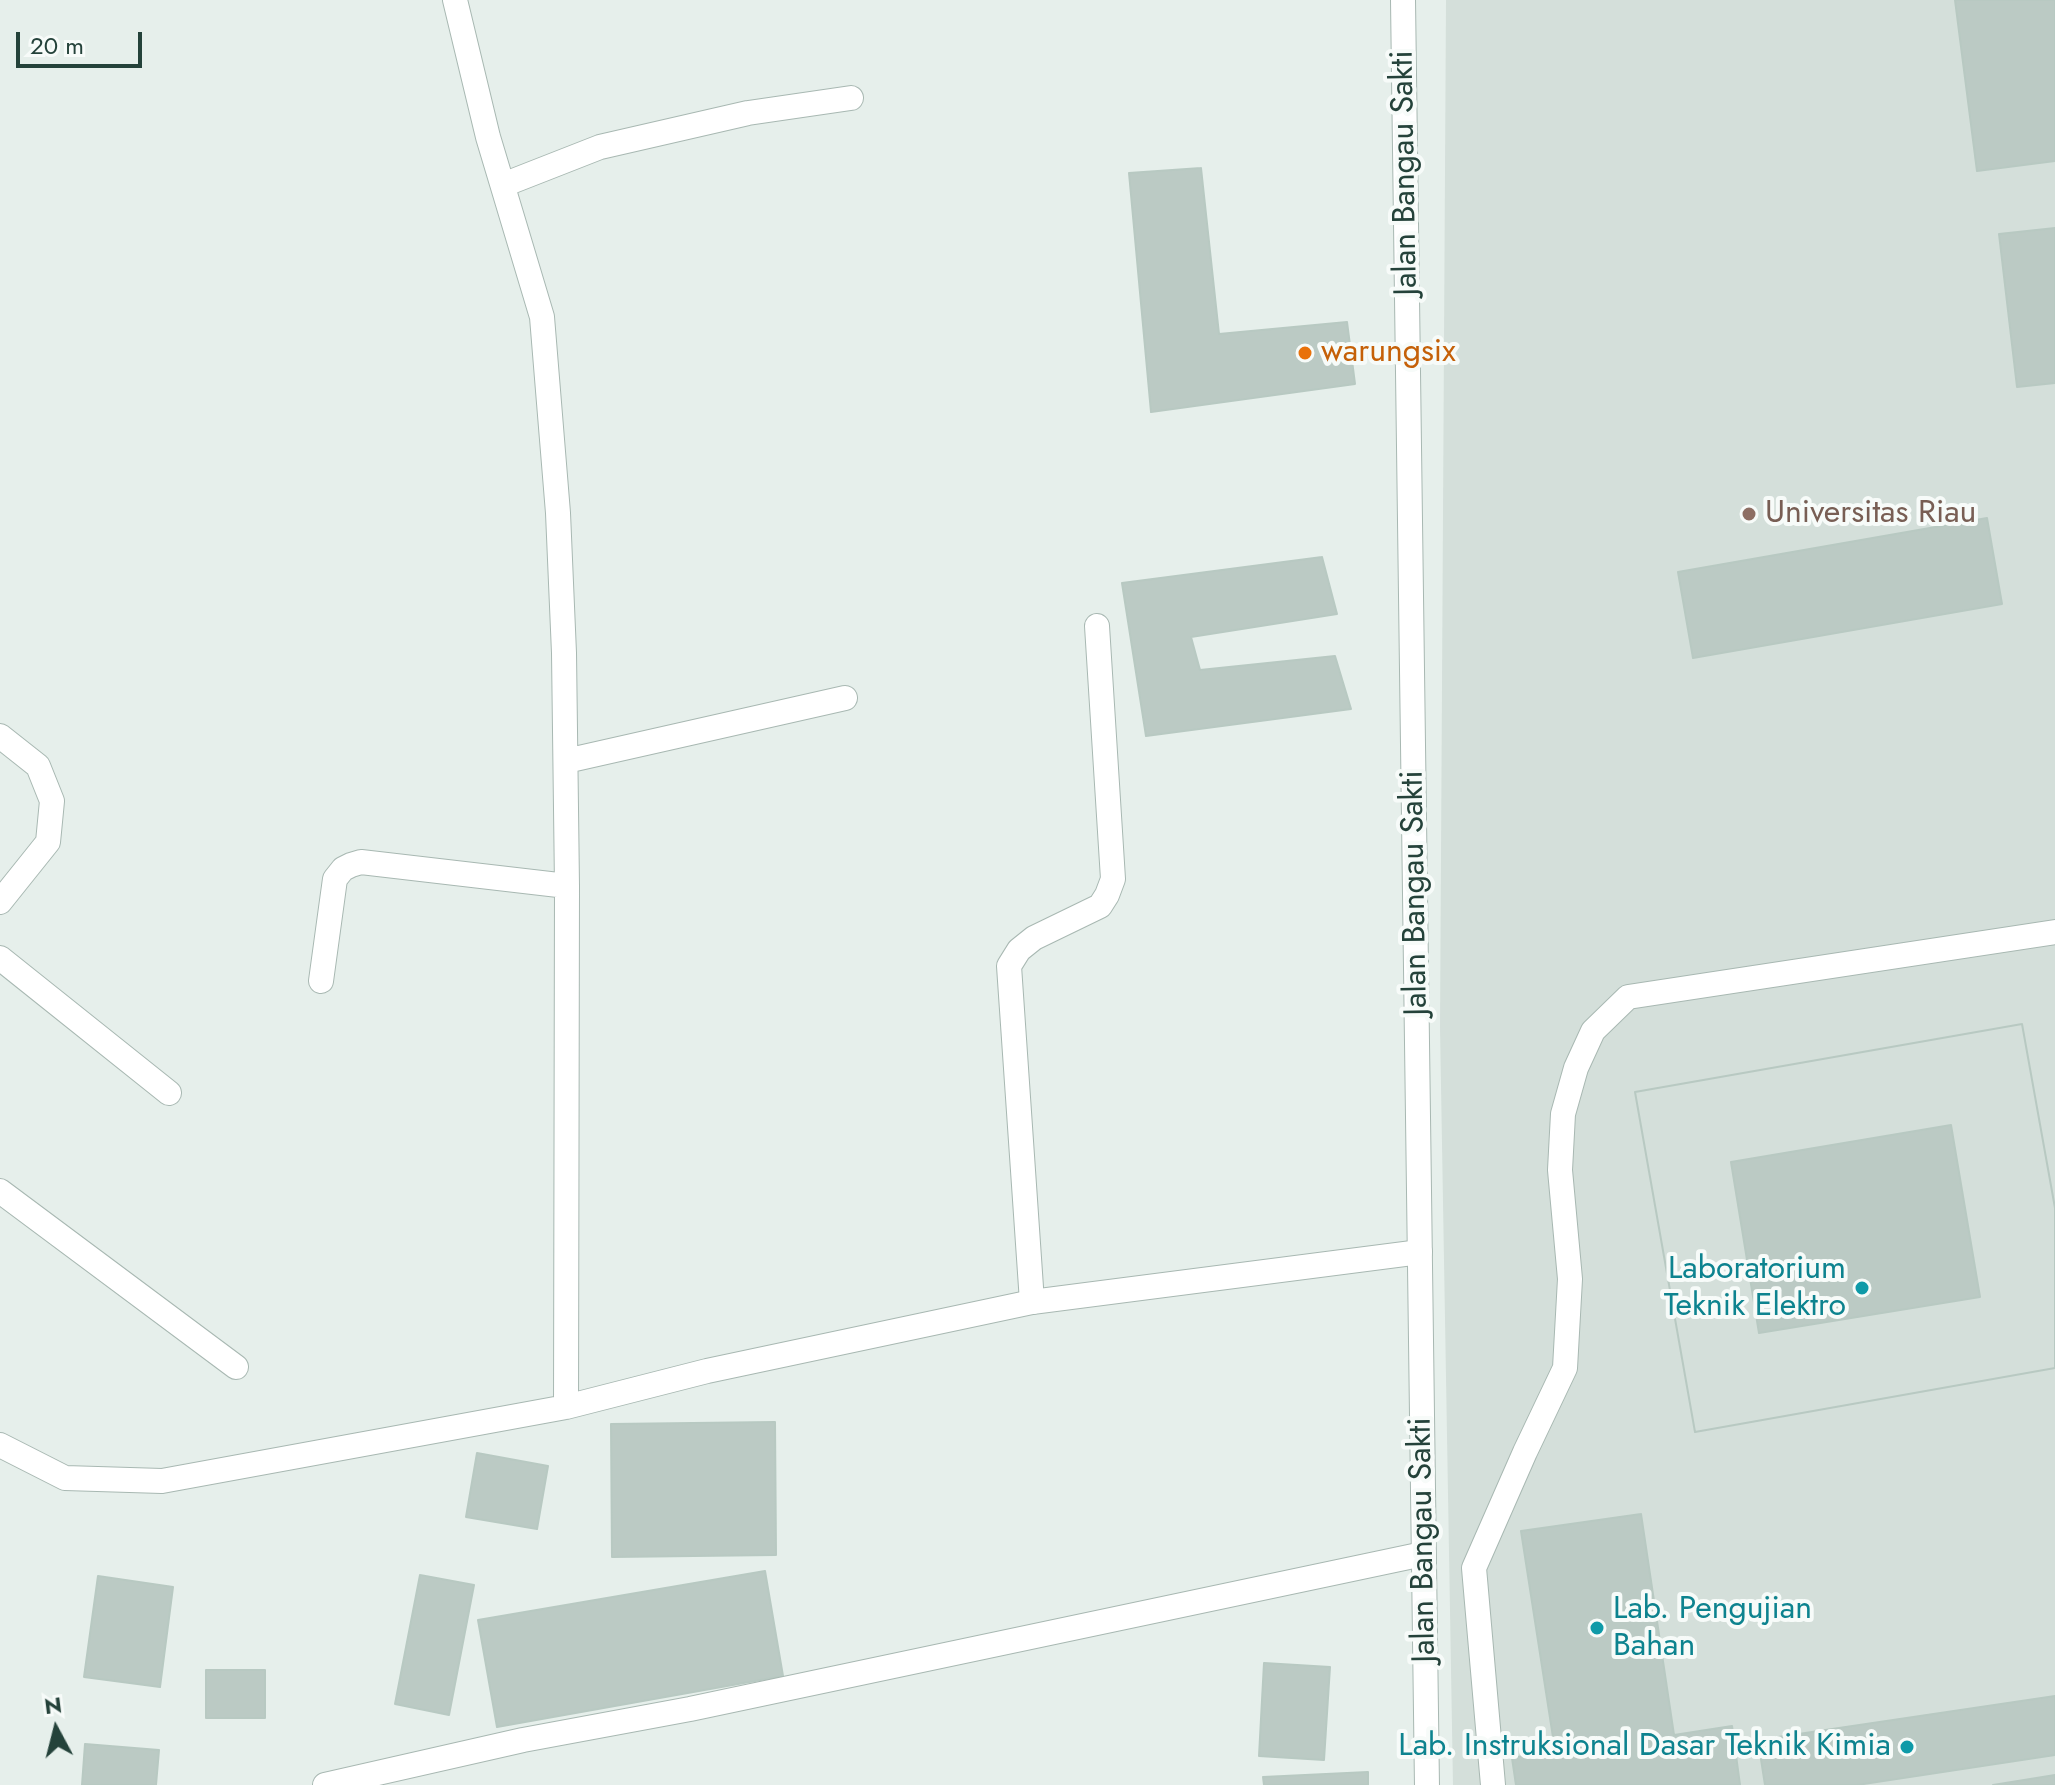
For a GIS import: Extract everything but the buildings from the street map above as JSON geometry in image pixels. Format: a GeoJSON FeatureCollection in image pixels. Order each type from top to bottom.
{"type":"FeatureCollection","features":[{"type":"Feature","properties":{"kind":"street"},"geometry":{"type":"LineString","coordinates":[[455,0],[488,137],[542,317],[558,513],[566,761],[566,1407]]}},
{"type":"Feature","properties":{"kind":"street","name":"Jalan Bangau Sakti"},"geometry":{"type":"LineString","coordinates":[[1403,0],[1427,1785]]}},
{"type":"Feature","properties":{"kind":"street"},"geometry":{"type":"LineString","coordinates":[[503,185],[600,147],[748,113],[851,98]]}},
{"type":"Feature","properties":{"kind":"street"},"geometry":{"type":"LineString","coordinates":[[1032,1302],[1009,966],[1019,950],[1034,938],[1100,906],[1113,879],[1097,626]]}},
{"type":"Feature","properties":{"kind":"street"},"geometry":{"type":"LineString","coordinates":[[566,761],[845,698]]}},
{"type":"Feature","properties":{"kind":"street"},"geometry":{"type":"LineString","coordinates":[[0,736],[38,766],[52,801],[48,842],[0,902]]}},
{"type":"Feature","properties":{"kind":"street"},"geometry":{"type":"LineString","coordinates":[[321,981],[335,879],[351,865],[361,862],[567,886]]}},
{"type":"Feature","properties":{"kind":"street"},"geometry":{"type":"LineString","coordinates":[[1493,1785],[1474,1568],[1565,1368],[1570,1279],[1560,1170],[1563,1114],[1576,1068],[1593,1031],[1628,997],[2055,932]]}},
{"type":"Feature","properties":{"kind":"street"},"geometry":{"type":"LineString","coordinates":[[0,958],[169,1093]]}},
{"type":"Feature","properties":{"kind":"street"},"geometry":{"type":"LineString","coordinates":[[0,1191],[236,1367]]}},
{"type":"Feature","properties":{"kind":"street"},"geometry":{"type":"LineString","coordinates":[[0,1445],[65,1478],[162,1481],[566,1407],[707,1371],[1032,1302],[1420,1252]]}},
{"type":"Feature","properties":{"kind":"street"},"geometry":{"type":"LineString","coordinates":[[325,1785],[523,1740],[706,1706],[1423,1554]]}},
{"type":"Feature","properties":{"kind":"shaded area","name":"Universitas Riau"},"geometry":{"type":"Polygon","coordinates":[[[1446,0],[2055,0],[2055,1785],[1453,1785],[1440,1027],[1446,0]]]}},
{"type":"Feature","properties":{"kind":"place","name":"warungsix"},"geometry":{"type":"Point","coordinates":[1305,353]}},
{"type":"Feature","properties":{"kind":"place","name":"Universitas Riau"},"geometry":{"type":"Point","coordinates":[1749,514]}},
{"type":"Feature","properties":{"kind":"place","name":"Laboratorium Teknik Elektro"},"geometry":{"type":"Point","coordinates":[1862,1288]}},
{"type":"Feature","properties":{"kind":"place","name":"Lab. Pengujian Bahan"},"geometry":{"type":"Point","coordinates":[1597,1628]}},
{"type":"Feature","properties":{"kind":"place","name":"Lab. Instruksional Dasar Teknik Kimia"},"geometry":{"type":"Point","coordinates":[1907,1747]}}]}
